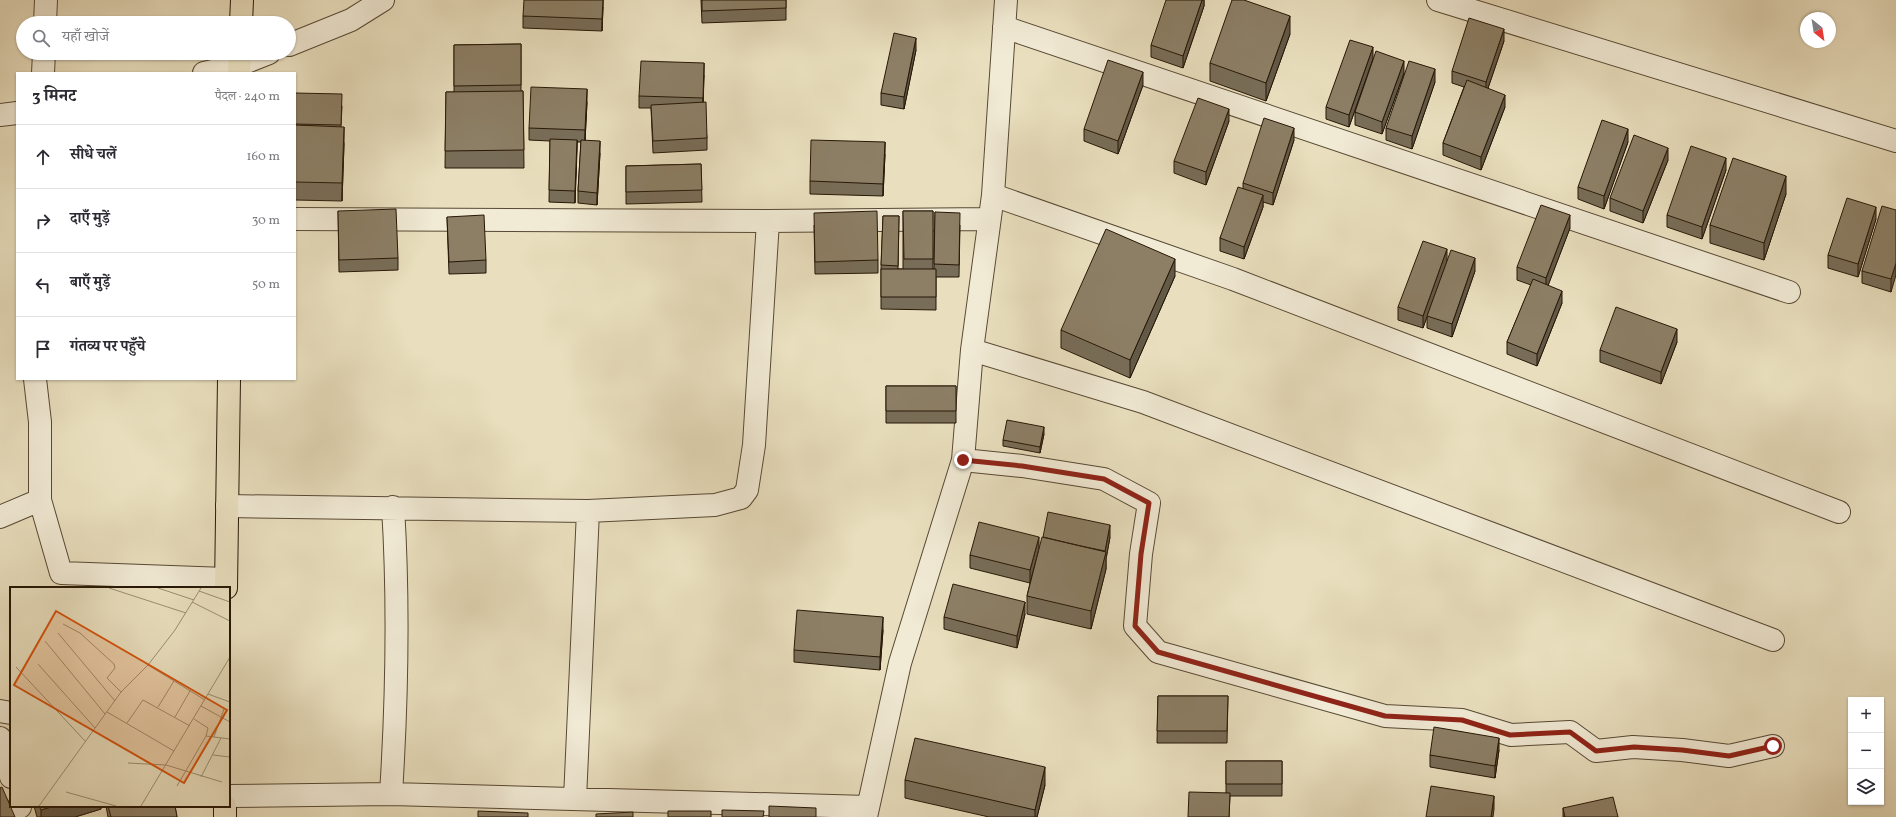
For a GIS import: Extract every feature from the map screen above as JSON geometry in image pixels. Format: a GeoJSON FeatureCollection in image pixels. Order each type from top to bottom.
{"type":"FeatureCollection","features":[{"type":"Feature","properties":{"kind":"main road"},"geometry":{"type":"LineString","coordinates":[[241,16],[242,0]]}},
{"type":"Feature","properties":{"kind":"main road"},"geometry":{"type":"LineString","coordinates":[[226,584],[229,380]]}},
{"type":"Feature","properties":{"kind":"street"},"geometry":{"type":"LineString","coordinates":[[45,16],[46,0]]}},
{"type":"Feature","properties":{"kind":"street"},"geometry":{"type":"LineString","coordinates":[[296,42],[351,20],[383,0]]}},
{"type":"Feature","properties":{"kind":"street"},"geometry":{"type":"LineString","coordinates":[[230,796],[391,794],[575,799],[867,812],[900,663],[963,460],[972,350],[993,195],[1006,0]]}},
{"type":"Feature","properties":{"kind":"street"},"geometry":{"type":"LineString","coordinates":[[1438,0],[1896,141]]}},
{"type":"Feature","properties":{"kind":"street"},"geometry":{"type":"LineString","coordinates":[[1004,27],[1789,292]]}},
{"type":"Feature","properties":{"kind":"street"},"geometry":{"type":"LineString","coordinates":[[43,72],[44,60]]}},
{"type":"Feature","properties":{"kind":"street"},"geometry":{"type":"LineString","coordinates":[[208,72],[250,60]]}},
{"type":"Feature","properties":{"kind":"street"},"geometry":{"type":"LineString","coordinates":[[0,115],[16,113]]}},
{"type":"Feature","properties":{"kind":"street"},"geometry":{"type":"LineString","coordinates":[[993,195],[1233,279],[1839,512]]}},
{"type":"Feature","properties":{"kind":"street"},"geometry":{"type":"LineString","coordinates":[[296,219],[768,221],[989,219]]}},
{"type":"Feature","properties":{"kind":"street"},"geometry":{"type":"LineString","coordinates":[[227,506],[393,507],[588,511],[715,505],[741,498],[747,490],[754,445],[768,221]]}},
{"type":"Feature","properties":{"kind":"street"},"geometry":{"type":"LineString","coordinates":[[972,350],[1142,402],[1773,640]]}},
{"type":"Feature","properties":{"kind":"street"},"geometry":{"type":"LineString","coordinates":[[35,380],[40,422],[40,500],[61,573],[226,584]]}},
{"type":"Feature","properties":{"kind":"street"},"geometry":{"type":"LineString","coordinates":[[963,460],[1022,466],[1104,479],[1149,503],[1141,554],[1135,626],[1158,652],[1385,716],[1462,720],[1510,735],[1570,732],[1596,751],[1634,747],[1682,750],[1729,756],[1773,746]]}},
{"type":"Feature","properties":{"kind":"street"},"geometry":{"type":"LineString","coordinates":[[0,517],[40,500]]}},
{"type":"Feature","properties":{"kind":"street"},"geometry":{"type":"LineString","coordinates":[[391,794],[397,705],[395,539],[393,507]]}},
{"type":"Feature","properties":{"kind":"street"},"geometry":{"type":"LineString","coordinates":[[575,799],[588,511]]}},
{"type":"Feature","properties":{"kind":"street"},"geometry":{"type":"LineString","coordinates":[[0,711],[10,713]]}},
{"type":"Feature","properties":{"kind":"street"},"geometry":{"type":"LineString","coordinates":[[0,738],[10,773]]}},
{"type":"Feature","properties":{"kind":"building"},"geometry":{"type":"Polygon","coordinates":[[[524,0],[603,0],[602,19],[523,16],[524,0]]]}},
{"type":"Feature","properties":{"kind":"building"},"geometry":{"type":"Polygon","coordinates":[[[702,0],[786,0],[786,8],[702,11],[702,0]]]}},
{"type":"Feature","properties":{"kind":"building"},"geometry":{"type":"Polygon","coordinates":[[[1166,0],[1202,0],[1183,56],[1151,45],[1166,0]]]}},
{"type":"Feature","properties":{"kind":"building"},"geometry":{"type":"Polygon","coordinates":[[[1232,0],[1244,0],[1290,16],[1266,83],[1210,63],[1232,0]]]}},
{"type":"Feature","properties":{"kind":"building"},"geometry":{"type":"Polygon","coordinates":[[[1469,18],[1504,29],[1486,82],[1452,71],[1469,18]]]}},
{"type":"Feature","properties":{"kind":"building"},"geometry":{"type":"Polygon","coordinates":[[[894,33],[916,38],[904,97],[881,93],[894,33]]]}},
{"type":"Feature","properties":{"kind":"building"},"geometry":{"type":"Polygon","coordinates":[[[1350,40],[1373,47],[1349,115],[1326,107],[1350,40]]]}},
{"type":"Feature","properties":{"kind":"building"},"geometry":{"type":"Polygon","coordinates":[[[521,44],[521,85],[454,86],[454,45],[521,44]]]}},
{"type":"Feature","properties":{"kind":"building"},"geometry":{"type":"Polygon","coordinates":[[[1376,51],[1404,61],[1382,122],[1355,112],[1376,51]]]}},
{"type":"Feature","properties":{"kind":"building"},"geometry":{"type":"Polygon","coordinates":[[[1108,60],[1143,72],[1118,141],[1084,129],[1108,60]]]}},
{"type":"Feature","properties":{"kind":"building"},"geometry":{"type":"Polygon","coordinates":[[[641,61],[704,63],[703,98],[639,96],[641,61]]]}},
{"type":"Feature","properties":{"kind":"building"},"geometry":{"type":"Polygon","coordinates":[[[1409,61],[1435,69],[1412,136],[1386,128],[1409,61]]]}},
{"type":"Feature","properties":{"kind":"building"},"geometry":{"type":"Polygon","coordinates":[[[1467,80],[1505,95],[1481,157],[1443,143],[1467,80]]]}},
{"type":"Feature","properties":{"kind":"building"},"geometry":{"type":"Polygon","coordinates":[[[531,87],[587,89],[585,130],[529,128],[531,87]]]}},
{"type":"Feature","properties":{"kind":"building"},"geometry":{"type":"Polygon","coordinates":[[[523,91],[524,150],[445,151],[446,92],[523,91]]]}},
{"type":"Feature","properties":{"kind":"building"},"geometry":{"type":"Polygon","coordinates":[[[296,93],[342,94],[341,125],[296,124],[296,93]]]}},
{"type":"Feature","properties":{"kind":"building"},"geometry":{"type":"Polygon","coordinates":[[[1198,98],[1229,109],[1206,172],[1174,161],[1198,98]]]}},
{"type":"Feature","properties":{"kind":"building"},"geometry":{"type":"Polygon","coordinates":[[[706,102],[707,138],[653,141],[651,105],[706,102]]]}},
{"type":"Feature","properties":{"kind":"building"},"geometry":{"type":"Polygon","coordinates":[[[1264,118],[1294,128],[1273,193],[1243,183],[1264,118]]]}},
{"type":"Feature","properties":{"kind":"building"},"geometry":{"type":"Polygon","coordinates":[[[1602,120],[1628,129],[1604,196],[1578,187],[1602,120]]]}},
{"type":"Feature","properties":{"kind":"building"},"geometry":{"type":"Polygon","coordinates":[[[296,125],[344,127],[342,183],[296,182],[296,125]]]}},
{"type":"Feature","properties":{"kind":"building"},"geometry":{"type":"Polygon","coordinates":[[[1634,135],[1668,148],[1643,211],[1610,198],[1634,135]]]}},
{"type":"Feature","properties":{"kind":"building"},"geometry":{"type":"Polygon","coordinates":[[[550,139],[577,140],[575,191],[549,190],[550,139]]]}},
{"type":"Feature","properties":{"kind":"building"},"geometry":{"type":"Polygon","coordinates":[[[581,140],[600,141],[597,193],[578,191],[581,140]]]}},
{"type":"Feature","properties":{"kind":"building"},"geometry":{"type":"Polygon","coordinates":[[[811,140],[885,142],[883,184],[810,181],[811,140]]]}},
{"type":"Feature","properties":{"kind":"building"},"geometry":{"type":"Polygon","coordinates":[[[1691,146],[1726,158],[1702,227],[1667,215],[1691,146]]]}},
{"type":"Feature","properties":{"kind":"building"},"geometry":{"type":"Polygon","coordinates":[[[1733,158],[1786,176],[1764,243],[1710,225],[1733,158]]]}},
{"type":"Feature","properties":{"kind":"building"},"geometry":{"type":"Polygon","coordinates":[[[701,164],[702,190],[626,192],[626,166],[701,164]]]}},
{"type":"Feature","properties":{"kind":"building"},"geometry":{"type":"Polygon","coordinates":[[[1238,187],[1263,195],[1244,247],[1220,238],[1238,187]]]}},
{"type":"Feature","properties":{"kind":"building"},"geometry":{"type":"Polygon","coordinates":[[[1847,198],[1876,207],[1858,264],[1828,255],[1847,198]]]}},
{"type":"Feature","properties":{"kind":"building"},"geometry":{"type":"Polygon","coordinates":[[[1541,205],[1570,215],[1546,278],[1517,267],[1541,205]]]}},
{"type":"Feature","properties":{"kind":"building"},"geometry":{"type":"Polygon","coordinates":[[[1882,206],[1896,210],[1896,263],[1891,279],[1862,271],[1882,206]]]}},
{"type":"Feature","properties":{"kind":"building"},"geometry":{"type":"Polygon","coordinates":[[[396,209],[398,258],[339,260],[338,211],[396,209]]]}},
{"type":"Feature","properties":{"kind":"building"},"geometry":{"type":"Polygon","coordinates":[[[877,211],[878,260],[815,262],[814,213],[877,211]]]}},
{"type":"Feature","properties":{"kind":"building"},"geometry":{"type":"Polygon","coordinates":[[[903,211],[933,211],[933,259],[904,259],[903,211]]]}},
{"type":"Feature","properties":{"kind":"building"},"geometry":{"type":"Polygon","coordinates":[[[935,212],[960,213],[959,265],[934,264],[935,212]]]}},
{"type":"Feature","properties":{"kind":"building"},"geometry":{"type":"Polygon","coordinates":[[[484,215],[486,260],[449,262],[447,217],[484,215]]]}},
{"type":"Feature","properties":{"kind":"building"},"geometry":{"type":"Polygon","coordinates":[[[883,216],[899,216],[898,266],[881,265],[883,216]]]}},
{"type":"Feature","properties":{"kind":"building"},"geometry":{"type":"Polygon","coordinates":[[[1106,229],[1175,259],[1130,360],[1061,330],[1106,229]]]}},
{"type":"Feature","properties":{"kind":"building"},"geometry":{"type":"Polygon","coordinates":[[[1423,241],[1447,249],[1423,316],[1398,307],[1423,241]]]}},
{"type":"Feature","properties":{"kind":"building"},"geometry":{"type":"Polygon","coordinates":[[[1451,250],[1475,258],[1452,324],[1427,316],[1451,250]]]}},
{"type":"Feature","properties":{"kind":"building"},"geometry":{"type":"Polygon","coordinates":[[[881,269],[936,269],[936,297],[881,297],[881,269]]]}},
{"type":"Feature","properties":{"kind":"building"},"geometry":{"type":"Polygon","coordinates":[[[1533,279],[1562,291],[1537,354],[1507,342],[1533,279]]]}},
{"type":"Feature","properties":{"kind":"building"},"geometry":{"type":"Polygon","coordinates":[[[1616,307],[1677,329],[1661,372],[1600,350],[1616,307]]]}},
{"type":"Feature","properties":{"kind":"building"},"geometry":{"type":"Polygon","coordinates":[[[886,386],[956,386],[956,411],[886,411],[886,386]]]}},
{"type":"Feature","properties":{"kind":"building"},"geometry":{"type":"Polygon","coordinates":[[[1007,420],[1044,427],[1040,447],[1003,440],[1007,420]]]}},
{"type":"Feature","properties":{"kind":"building"},"geometry":{"type":"Polygon","coordinates":[[[1048,512],[1110,525],[1105,551],[1043,537],[1048,512]]]}},
{"type":"Feature","properties":{"kind":"building"},"geometry":{"type":"Polygon","coordinates":[[[979,522],[1039,537],[1030,570],[970,555],[979,522]]]}},
{"type":"Feature","properties":{"kind":"building"},"geometry":{"type":"Polygon","coordinates":[[[1042,537],[1106,552],[1091,611],[1027,596],[1042,537]]]}},
{"type":"Feature","properties":{"kind":"building"},"geometry":{"type":"Polygon","coordinates":[[[953,584],[1025,602],[1017,636],[944,617],[953,584]]]}},
{"type":"Feature","properties":{"kind":"building"},"geometry":{"type":"Polygon","coordinates":[[[797,610],[883,617],[880,657],[794,650],[797,610]]]}},
{"type":"Feature","properties":{"kind":"building"},"geometry":{"type":"Polygon","coordinates":[[[1158,696],[1228,696],[1227,731],[1157,731],[1158,696]]]}},
{"type":"Feature","properties":{"kind":"building"},"geometry":{"type":"Polygon","coordinates":[[[1434,727],[1499,738],[1495,766],[1430,755],[1434,727]]]}},
{"type":"Feature","properties":{"kind":"building"},"geometry":{"type":"Polygon","coordinates":[[[915,738],[1045,767],[1035,810],[905,780],[915,738]]]}},
{"type":"Feature","properties":{"kind":"building"},"geometry":{"type":"Polygon","coordinates":[[[1226,761],[1282,761],[1282,784],[1226,784],[1226,761]]]}},
{"type":"Feature","properties":{"kind":"building"},"geometry":{"type":"Polygon","coordinates":[[[1431,786],[1494,796],[1491,817],[1426,817],[1431,786]]]}},
{"type":"Feature","properties":{"kind":"building"},"geometry":{"type":"Polygon","coordinates":[[[2,787],[15,817],[0,817],[0,788],[2,787]]]}},
{"type":"Feature","properties":{"kind":"building"},"geometry":{"type":"Polygon","coordinates":[[[1189,792],[1230,793],[1229,817],[1188,817],[1189,792]]]}},
{"type":"Feature","properties":{"kind":"building"},"geometry":{"type":"Polygon","coordinates":[[[1613,797],[1618,817],[1565,817],[1563,808],[1613,797]]]}},
{"type":"Feature","properties":{"kind":"building"},"geometry":{"type":"Polygon","coordinates":[[[769,806],[816,808],[816,817],[769,817],[769,806]]]}},
{"type":"Feature","properties":{"kind":"building"},"geometry":{"type":"Polygon","coordinates":[[[40,807],[51,807],[41,810],[40,807]]]}},
{"type":"Feature","properties":{"kind":"building"},"geometry":{"type":"Polygon","coordinates":[[[108,807],[175,807],[177,817],[111,817],[108,807]]]}},
{"type":"Feature","properties":{"kind":"building"},"geometry":{"type":"Polygon","coordinates":[[[722,810],[764,811],[763,817],[722,817],[722,810]]]}},
{"type":"Feature","properties":{"kind":"building"},"geometry":{"type":"Polygon","coordinates":[[[478,811],[528,813],[528,817],[478,817],[478,811]]]}},
{"type":"Feature","properties":{"kind":"building"},"geometry":{"type":"Polygon","coordinates":[[[668,811],[711,811],[711,817],[668,817],[668,811]]]}},
{"type":"Feature","properties":{"kind":"building"},"geometry":{"type":"Polygon","coordinates":[[[633,812],[633,817],[596,817],[596,814],[633,812]]]}},
{"type":"Feature","properties":{"kind":"route"},"geometry":{"type":"LineString","coordinates":[[963,460],[1022,466],[1104,479],[1149,503],[1141,554],[1135,626],[1158,652],[1385,716],[1462,720],[1510,735],[1570,732],[1596,751],[1634,747],[1682,750],[1729,756],[1773,746]]}}]}
